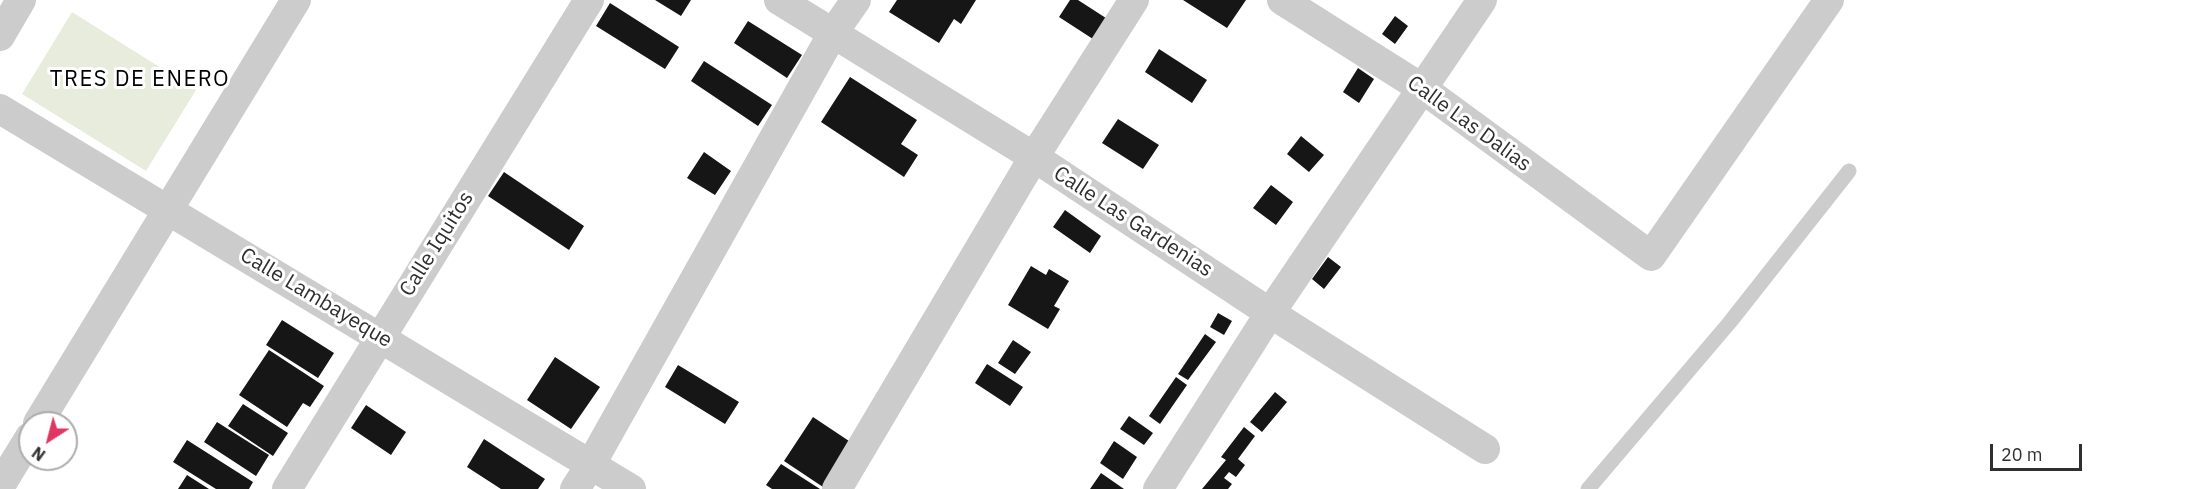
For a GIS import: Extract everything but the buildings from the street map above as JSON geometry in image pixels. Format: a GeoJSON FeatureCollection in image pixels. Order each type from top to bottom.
{"type":"FeatureCollection","features":[{"type":"Feature","properties":{"kind":"street"},"geometry":{"type":"LineString","coordinates":[[0,36],[21,0]]}},
{"type":"Feature","properties":{"kind":"street"},"geometry":{"type":"LineString","coordinates":[[45,411],[296,0]]}},
{"type":"Feature","properties":{"kind":"street","name":"Calle Iquitos"},"geometry":{"type":"LineString","coordinates":[[287,489],[589,0]]}},
{"type":"Feature","properties":{"kind":"street","name":"Calle Las Gardenias"},"geometry":{"type":"LineString","coordinates":[[779,0],[1034,157],[1270,313],[1485,449]]}},
{"type":"Feature","properties":{"kind":"street"},"geometry":{"type":"LineString","coordinates":[[575,489],[833,33],[856,0]]}},
{"type":"Feature","properties":{"kind":"street"},"geometry":{"type":"LineString","coordinates":[[837,489],[1034,157],[1134,0]]}},
{"type":"Feature","properties":{"kind":"street","name":"Calle Las Dalias"},"geometry":{"type":"LineString","coordinates":[[1282,0],[1423,89],[1651,256],[1829,0]]}},
{"type":"Feature","properties":{"kind":"street"},"geometry":{"type":"LineString","coordinates":[[1158,489],[1270,313],[1482,0]]}},
{"type":"Feature","properties":{"kind":"street","name":"Calle Lambayeque"},"geometry":{"type":"LineString","coordinates":[[0,109],[631,489]]}},
{"type":"Feature","properties":{"kind":"street"},"geometry":{"type":"LineString","coordinates":[[0,486],[18,456]]}},
{"type":"Feature","properties":{"kind":"lane"},"geometry":{"type":"LineString","coordinates":[[1588,489],[1730,322],[1849,171]]}},
{"type":"Feature","properties":{"kind":"shaded area"},"geometry":{"type":"Polygon","coordinates":[[[72,12],[196,90],[146,171],[22,94],[72,12]]]}},
{"type":"Feature","properties":{"kind":"district","name":"TRES DE ENERO"},"geometry":{"type":"Point","coordinates":[140,80]}}]}
